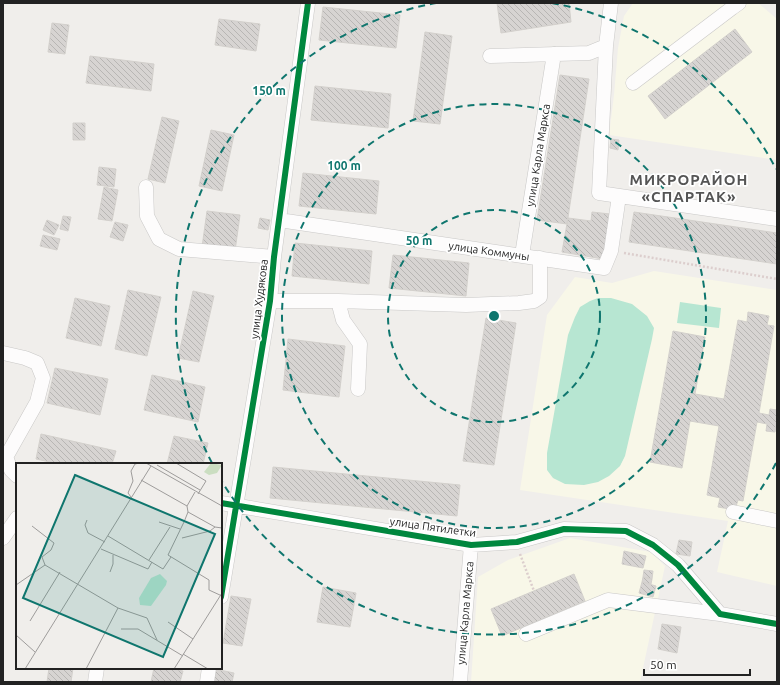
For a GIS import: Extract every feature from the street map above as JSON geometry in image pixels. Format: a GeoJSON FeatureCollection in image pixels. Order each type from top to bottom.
{"type":"FeatureCollection","features":[{"type":"Feature","properties":{"kind":"street","name":"улица Худякова"},"geometry":{"type":"LineString","coordinates":[[222,591],[270,301],[274,257],[308,3]]}},
{"type":"Feature","properties":{"kind":"street"},"geometry":{"type":"LineString","coordinates":[[611,3],[606,46],[599,193],[777,219]]}},
{"type":"Feature","properties":{"kind":"street"},"geometry":{"type":"LineString","coordinates":[[633,83],[739,3]]}},
{"type":"Feature","properties":{"kind":"street"},"geometry":{"type":"LineString","coordinates":[[490,56],[589,53],[606,46]]}},
{"type":"Feature","properties":{"kind":"street","name":"улица Карла Маркса"},"geometry":{"type":"LineString","coordinates":[[522,255],[554,54]]}},
{"type":"Feature","properties":{"kind":"street"},"geometry":{"type":"LineString","coordinates":[[146,187],[147,216],[159,239],[179,250],[274,257]]}},
{"type":"Feature","properties":{"kind":"street"},"geometry":{"type":"LineString","coordinates":[[612,251],[619,196]]}},
{"type":"Feature","properties":{"kind":"street","name":"улица Коммуны"},"geometry":{"type":"LineString","coordinates":[[280,220],[604,268],[612,251]]}},
{"type":"Feature","properties":{"kind":"street"},"geometry":{"type":"LineString","coordinates":[[270,301],[338,301],[466,305],[534,301],[540,297],[540,258]]}},
{"type":"Feature","properties":{"kind":"street"},"geometry":{"type":"LineString","coordinates":[[338,301],[343,320],[360,344],[358,389]]}},
{"type":"Feature","properties":{"kind":"street"},"geometry":{"type":"LineString","coordinates":[[3,353],[25,358],[37,363],[43,378],[37,402],[6,457],[11,470],[16,475]]}},
{"type":"Feature","properties":{"kind":"street","name":"улица Пятилетки"},"geometry":{"type":"LineString","coordinates":[[222,503],[470,545],[517,542],[564,529],[626,531],[653,545],[678,565],[720,614]]}},
{"type":"Feature","properties":{"kind":"street"},"geometry":{"type":"LineString","coordinates":[[733,512],[777,521]]}},
{"type":"Feature","properties":{"kind":"street"},"geometry":{"type":"LineString","coordinates":[[3,538],[16,519]]}},
{"type":"Feature","properties":{"kind":"street","name":"улица Карла Маркса"},"geometry":{"type":"LineString","coordinates":[[460,682],[470,545]]}},
{"type":"Feature","properties":{"kind":"street"},"geometry":{"type":"LineString","coordinates":[[526,634],[608,600],[720,614],[777,624]]}},
{"type":"Feature","properties":{"kind":"street"},"geometry":{"type":"LineString","coordinates":[[95,682],[97,669]]}},
{"type":"Feature","properties":{"kind":"street"},"geometry":{"type":"LineString","coordinates":[[207,682],[209,669]]}},
{"type":"Feature","properties":{"kind":"path"},"geometry":{"type":"LineString","coordinates":[[612,251],[777,279]]}},
{"type":"Feature","properties":{"kind":"path"},"geometry":{"type":"LineString","coordinates":[[517,542],[534,591]]}},
{"type":"Feature","properties":{"kind":"shaded area"},"geometry":{"type":"Polygon","coordinates":[[[633,3],[758,3],[777,19],[777,160],[609,135],[618,48],[624,16],[633,3]]]}},
{"type":"Feature","properties":{"kind":"shaded area"},"geometry":{"type":"Polygon","coordinates":[[[654,271],[777,290],[777,586],[717,572],[728,521],[520,490],[547,315],[575,277],[612,283],[654,271]]]}},
{"type":"Feature","properties":{"kind":"shaded area"},"geometry":{"type":"Polygon","coordinates":[[[570,538],[651,552],[665,566],[640,682],[471,682],[478,577],[508,560],[570,538]]]}},
{"type":"Feature","properties":{"kind":"green space"},"geometry":{"type":"Polygon","coordinates":[[[598,298],[611,298],[632,304],[647,316],[654,328],[625,456],[620,466],[609,476],[598,482],[584,485],[565,484],[553,478],[547,470],[547,453],[568,335],[580,307],[598,298]]]}},
{"type":"Feature","properties":{"kind":"green space"},"geometry":{"type":"Polygon","coordinates":[[[680,302],[721,308],[719,328],[677,323],[680,302]]]}},
{"type":"Feature","properties":{"kind":"building"},"geometry":{"type":"Polygon","coordinates":[[[497,3],[569,3],[571,22],[501,33],[497,3]]]}},
{"type":"Feature","properties":{"kind":"building"},"geometry":{"type":"Polygon","coordinates":[[[323,7],[400,15],[396,48],[319,40],[323,7]]]}},
{"type":"Feature","properties":{"kind":"building"},"geometry":{"type":"Polygon","coordinates":[[[219,19],[260,24],[256,51],[215,45],[219,19]]]}},
{"type":"Feature","properties":{"kind":"building"},"geometry":{"type":"Polygon","coordinates":[[[52,23],[69,25],[65,54],[48,52],[52,23]]]}},
{"type":"Feature","properties":{"kind":"building"},"geometry":{"type":"Polygon","coordinates":[[[735,29],[752,52],[665,119],[648,96],[735,29]]]}},
{"type":"Feature","properties":{"kind":"building"},"geometry":{"type":"Polygon","coordinates":[[[425,32],[452,36],[440,124],[413,121],[425,32]]]}},
{"type":"Feature","properties":{"kind":"building"},"geometry":{"type":"Polygon","coordinates":[[[90,56],[154,64],[151,91],[86,83],[90,56]]]}},
{"type":"Feature","properties":{"kind":"building"},"geometry":{"type":"Polygon","coordinates":[[[560,75],[589,79],[567,224],[537,220],[560,75]]]}},
{"type":"Feature","properties":{"kind":"building"},"geometry":{"type":"Polygon","coordinates":[[[315,86],[391,94],[388,128],[311,120],[315,86]]]}},
{"type":"Feature","properties":{"kind":"building"},"geometry":{"type":"Polygon","coordinates":[[[162,117],[179,121],[165,183],[148,179],[162,117]]]}},
{"type":"Feature","properties":{"kind":"building"},"geometry":{"type":"Polygon","coordinates":[[[73,123],[85,123],[85,140],[73,140],[73,123]]]}},
{"type":"Feature","properties":{"kind":"building"},"geometry":{"type":"Polygon","coordinates":[[[211,130],[234,135],[222,191],[199,186],[211,130]]]}},
{"type":"Feature","properties":{"kind":"building"},"geometry":{"type":"Polygon","coordinates":[[[611,139],[619,140],[618,150],[610,148],[611,139]]]}},
{"type":"Feature","properties":{"kind":"building"},"geometry":{"type":"Polygon","coordinates":[[[99,167],[116,169],[114,187],[97,185],[99,167]]]}},
{"type":"Feature","properties":{"kind":"building"},"geometry":{"type":"Polygon","coordinates":[[[303,173],[379,181],[376,214],[299,206],[303,173]]]}},
{"type":"Feature","properties":{"kind":"building"},"geometry":{"type":"Polygon","coordinates":[[[104,187],[118,190],[112,221],[98,219],[104,187]]]}},
{"type":"Feature","properties":{"kind":"building"},"geometry":{"type":"Polygon","coordinates":[[[207,211],[240,215],[235,251],[202,247],[207,211]]]}},
{"type":"Feature","properties":{"kind":"building"},"geometry":{"type":"Polygon","coordinates":[[[592,212],[610,214],[603,259],[562,252],[568,218],[591,221],[592,212]]]}},
{"type":"Feature","properties":{"kind":"building"},"geometry":{"type":"Polygon","coordinates":[[[634,212],[777,233],[777,264],[629,242],[634,212]]]}},
{"type":"Feature","properties":{"kind":"building"},"geometry":{"type":"Polygon","coordinates":[[[63,216],[71,217],[68,231],[60,229],[63,216]]]}},
{"type":"Feature","properties":{"kind":"building"},"geometry":{"type":"Polygon","coordinates":[[[260,218],[270,220],[268,230],[258,228],[260,218]]]}},
{"type":"Feature","properties":{"kind":"building"},"geometry":{"type":"Polygon","coordinates":[[[47,220],[59,225],[54,235],[43,230],[47,220]]]}},
{"type":"Feature","properties":{"kind":"building"},"geometry":{"type":"Polygon","coordinates":[[[115,222],[128,225],[123,241],[110,237],[115,222]]]}},
{"type":"Feature","properties":{"kind":"building"},"geometry":{"type":"Polygon","coordinates":[[[43,235],[60,239],[57,250],[40,246],[43,235]]]}},
{"type":"Feature","properties":{"kind":"building"},"geometry":{"type":"Polygon","coordinates":[[[295,243],[372,251],[369,284],[292,276],[295,243]]]}},
{"type":"Feature","properties":{"kind":"building"},"geometry":{"type":"Polygon","coordinates":[[[393,255],[469,263],[466,296],[389,288],[393,255]]]}},
{"type":"Feature","properties":{"kind":"building"},"geometry":{"type":"Polygon","coordinates":[[[128,290],[161,297],[147,356],[115,349],[128,290]]]}},
{"type":"Feature","properties":{"kind":"building"},"geometry":{"type":"Polygon","coordinates":[[[193,291],[214,296],[199,362],[178,358],[193,291]]]}},
{"type":"Feature","properties":{"kind":"building"},"geometry":{"type":"Polygon","coordinates":[[[75,298],[110,306],[101,346],[66,338],[75,298]]]}},
{"type":"Feature","properties":{"kind":"building"},"geometry":{"type":"Polygon","coordinates":[[[748,312],[769,316],[767,325],[774,326],[759,413],[769,415],[770,409],[777,410],[777,420],[775,432],[766,431],[767,424],[757,422],[743,501],[738,500],[735,510],[718,507],[720,498],[707,495],[719,426],[690,421],[682,468],[650,462],[673,331],[705,337],[695,394],[724,399],[738,320],[747,322],[748,312]]]}},
{"type":"Feature","properties":{"kind":"building"},"geometry":{"type":"Polygon","coordinates":[[[486,318],[516,323],[494,465],[463,461],[486,318]]]}},
{"type":"Feature","properties":{"kind":"building"},"geometry":{"type":"Polygon","coordinates":[[[288,339],[345,346],[339,397],[283,390],[288,339]]]}},
{"type":"Feature","properties":{"kind":"building"},"geometry":{"type":"Polygon","coordinates":[[[55,368],[108,379],[100,415],[47,403],[55,368]]]}},
{"type":"Feature","properties":{"kind":"building"},"geometry":{"type":"Polygon","coordinates":[[[152,375],[205,387],[198,422],[144,410],[152,375]]]}},
{"type":"Feature","properties":{"kind":"building"},"geometry":{"type":"Polygon","coordinates":[[[41,434],[116,451],[112,463],[54,463],[36,459],[41,434]]]}},
{"type":"Feature","properties":{"kind":"building"},"geometry":{"type":"Polygon","coordinates":[[[174,436],[208,443],[203,463],[167,463],[174,436]]]}},
{"type":"Feature","properties":{"kind":"building"},"geometry":{"type":"Polygon","coordinates":[[[273,467],[460,485],[457,516],[270,498],[273,467]]]}},
{"type":"Feature","properties":{"kind":"building"},"geometry":{"type":"Polygon","coordinates":[[[679,540],[692,542],[690,556],[676,554],[679,540]]]}},
{"type":"Feature","properties":{"kind":"building"},"geometry":{"type":"Polygon","coordinates":[[[624,551],[646,556],[643,568],[622,564],[624,551]]]}},
{"type":"Feature","properties":{"kind":"building"},"geometry":{"type":"Polygon","coordinates":[[[644,570],[653,571],[652,579],[643,577],[644,570]]]}},
{"type":"Feature","properties":{"kind":"building"},"geometry":{"type":"Polygon","coordinates":[[[574,574],[585,601],[502,636],[491,609],[574,574]]]}},
{"type":"Feature","properties":{"kind":"building"},"geometry":{"type":"Polygon","coordinates":[[[643,577],[652,579],[651,584],[642,582],[643,577]]]}},
{"type":"Feature","properties":{"kind":"building"},"geometry":{"type":"Polygon","coordinates":[[[642,582],[656,586],[653,597],[639,593],[642,582]]]}},
{"type":"Feature","properties":{"kind":"building"},"geometry":{"type":"Polygon","coordinates":[[[323,587],[356,593],[350,627],[317,622],[323,587]]]}},
{"type":"Feature","properties":{"kind":"building"},"geometry":{"type":"Polygon","coordinates":[[[231,596],[251,599],[242,646],[223,643],[231,596]]]}},
{"type":"Feature","properties":{"kind":"building"},"geometry":{"type":"Polygon","coordinates":[[[662,624],[681,627],[677,653],[658,649],[662,624]]]}},
{"type":"Feature","properties":{"kind":"building"},"geometry":{"type":"Polygon","coordinates":[[[49,669],[73,669],[71,682],[47,682],[49,669]]]}},
{"type":"Feature","properties":{"kind":"building"},"geometry":{"type":"Polygon","coordinates":[[[154,669],[174,669],[183,671],[180,682],[151,682],[154,669]]]}},
{"type":"Feature","properties":{"kind":"building"},"geometry":{"type":"Polygon","coordinates":[[[215,669],[234,673],[232,682],[213,682],[215,669]]]}},
{"type":"Feature","properties":{"kind":"cycle path"},"geometry":{"type":"LineString","coordinates":[[222,591],[270,301],[274,257],[308,3]]}},
{"type":"Feature","properties":{"kind":"cycle path"},"geometry":{"type":"LineString","coordinates":[[222,503],[471,545],[517,542],[564,529],[626,531],[653,545],[678,565],[720,614],[777,624]]}},
{"type":"Feature","properties":{"kind":"district","name":"МИКРОРАЙОН «СПАРТАК»"},"geometry":{"type":"Point","coordinates":[689,188]}}]}
